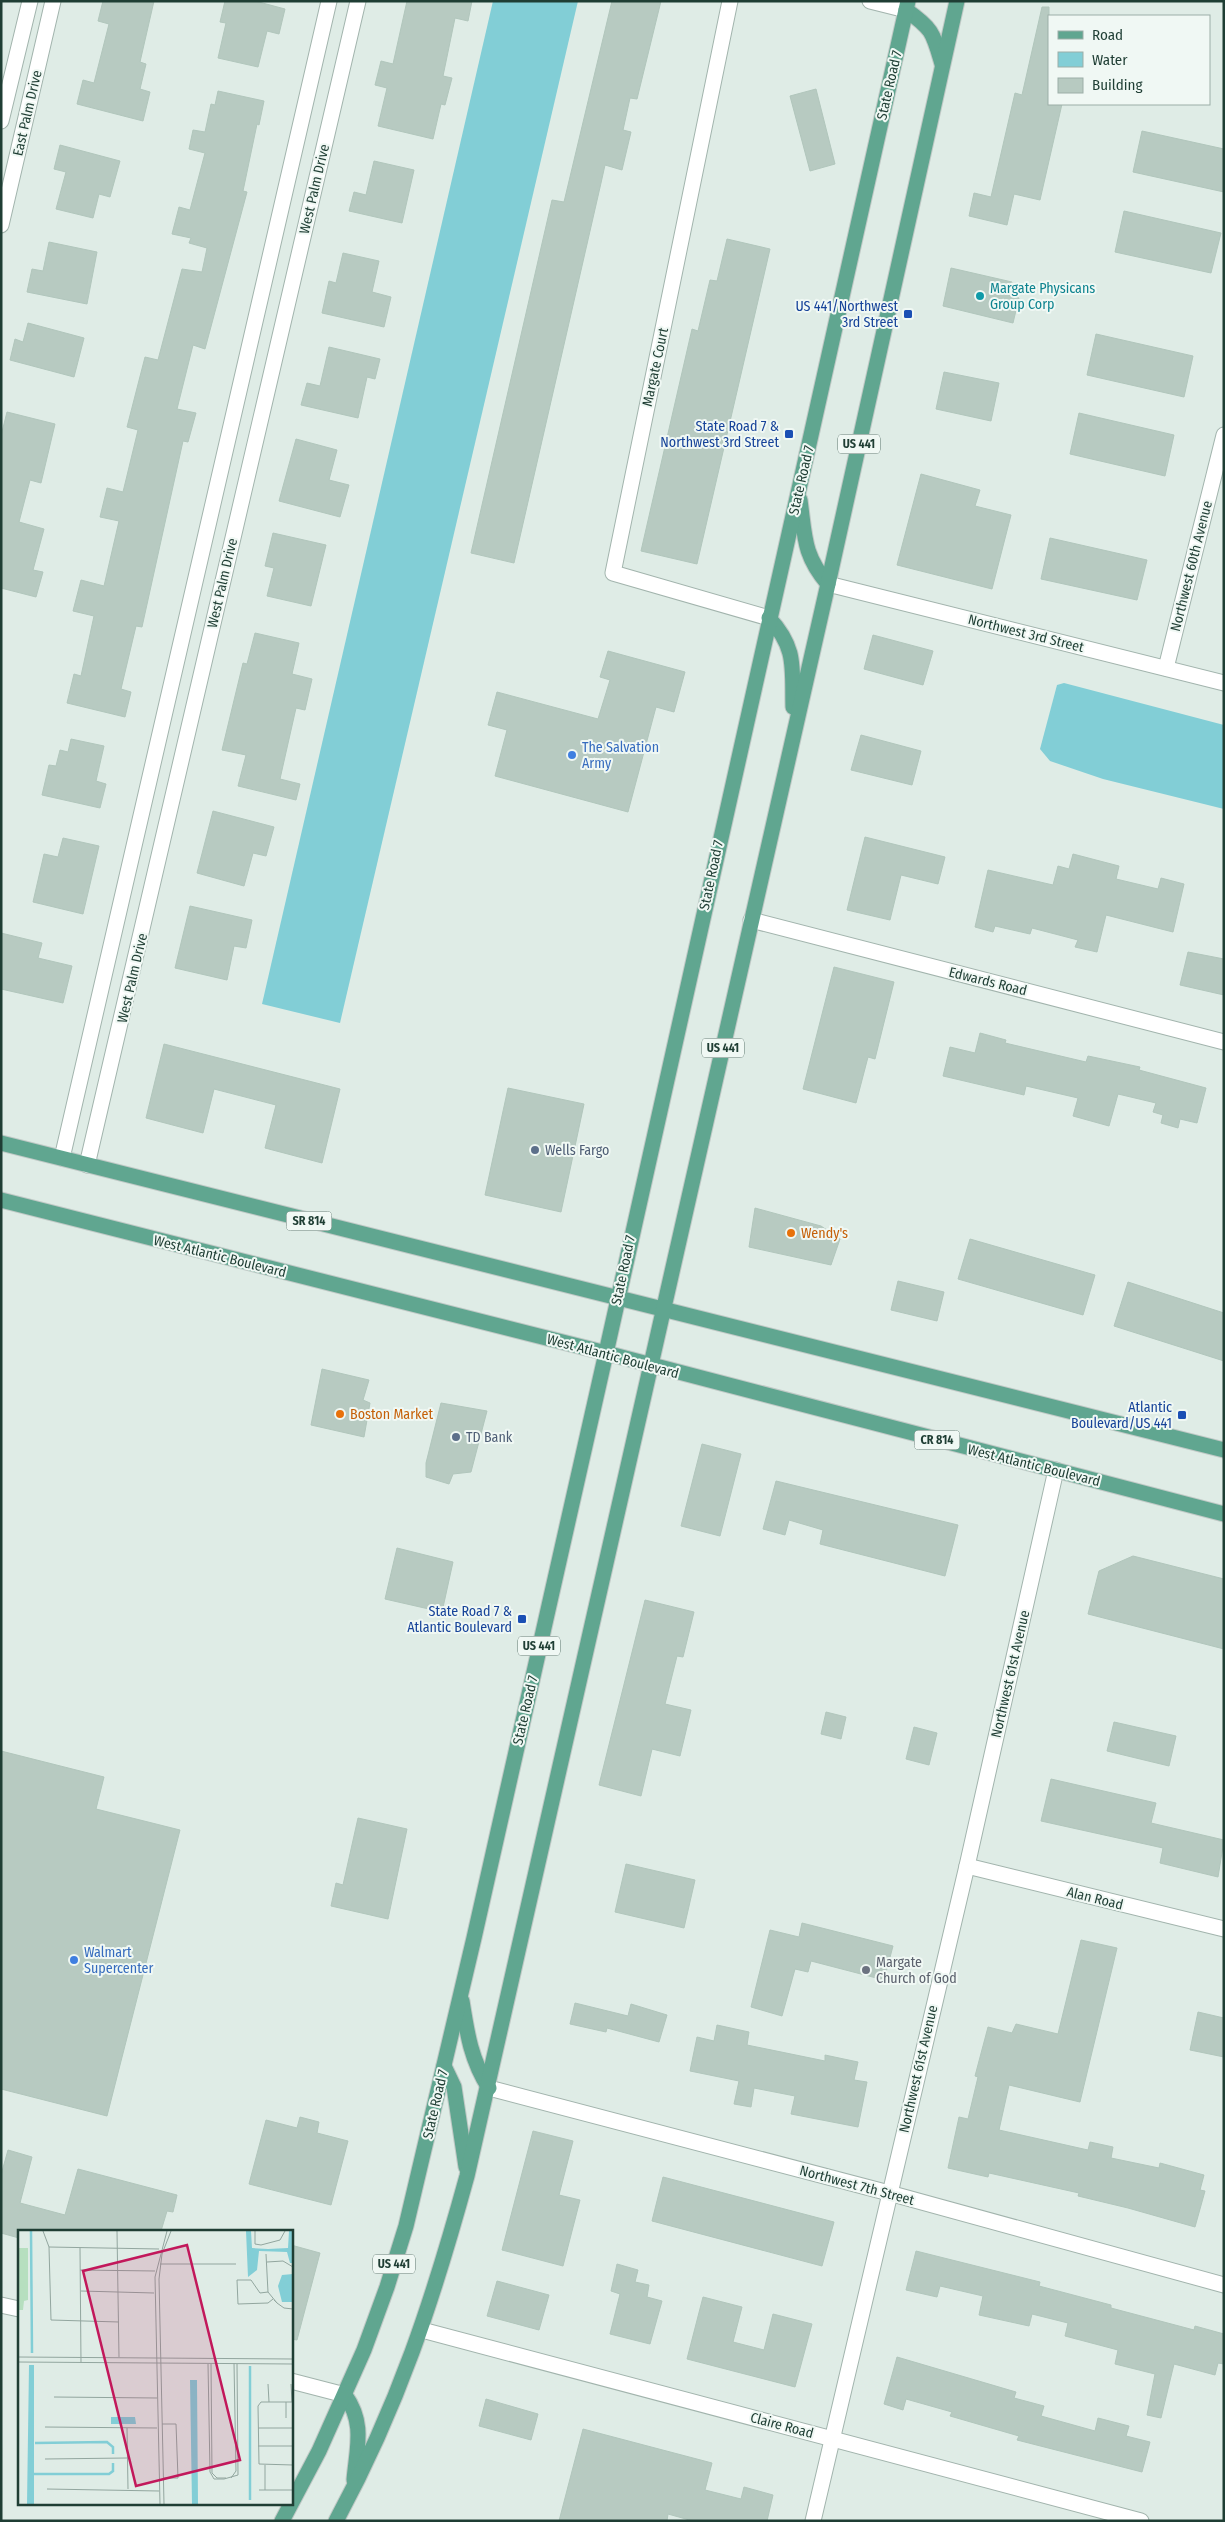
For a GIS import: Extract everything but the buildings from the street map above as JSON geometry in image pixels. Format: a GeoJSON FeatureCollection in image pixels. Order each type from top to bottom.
{"type":"FeatureCollection","features":[{"type":"Feature","properties":{"kind":"main road","name":"US 441"},"geometry":{"type":"LineString","coordinates":[[336,2521],[384,2425],[422,2330],[443,2266],[489,2088],[650,1366],[828,584],[957,1]]}},
{"type":"Feature","properties":{"kind":"main road","name":"State Road 7"},"geometry":{"type":"LineString","coordinates":[[292,2502],[319,2451],[345,2395],[387,2287],[402,2240],[444,2066],[606,1353],[907,6]]}},
{"type":"Feature","properties":{"kind":"main road"},"geometry":{"type":"LineString","coordinates":[[907,6],[934,34],[943,66]]}},
{"type":"Feature","properties":{"kind":"main road"},"geometry":{"type":"LineString","coordinates":[[799,492],[806,550],[816,570],[828,584]]}},
{"type":"Feature","properties":{"kind":"main road"},"geometry":{"type":"LineString","coordinates":[[769,618],[783,633],[792,655],[794,728]]}},
{"type":"Feature","properties":{"kind":"main road","name":"SR 814"},"geometry":{"type":"LineString","coordinates":[[1,1143],[664,1309]]}},
{"type":"Feature","properties":{"kind":"main road","name":"West Atlantic Boulevard"},"geometry":{"type":"LineString","coordinates":[[1,1200],[606,1353],[1224,1514]]}},
{"type":"Feature","properties":{"kind":"main road"},"geometry":{"type":"LineString","coordinates":[[664,1309],[1224,1450]]}},
{"type":"Feature","properties":{"kind":"main road"},"geometry":{"type":"LineString","coordinates":[[461,1992],[470,2048],[477,2070],[489,2088]]}},
{"type":"Feature","properties":{"kind":"main road"},"geometry":{"type":"LineString","coordinates":[[444,2066],[454,2088],[467,2176]]}},
{"type":"Feature","properties":{"kind":"main road"},"geometry":{"type":"LineString","coordinates":[[345,2395],[354,2408],[359,2431],[352,2491]]}},
{"type":"Feature","properties":{"kind":"main road","name":"State Road 7"},"geometry":{"type":"LineString","coordinates":[[282,2521],[291,2504]]}},
{"type":"Feature","properties":{"kind":"street","name":"East Palm Drive"},"geometry":{"type":"LineString","coordinates":[[1,120],[30,1]]}},
{"type":"Feature","properties":{"kind":"street","name":"East Palm Drive"},"geometry":{"type":"LineString","coordinates":[[1,225],[53,1]]}},
{"type":"Feature","properties":{"kind":"street","name":"West Palm Drive"},"geometry":{"type":"LineString","coordinates":[[62,1158],[329,1]]}},
{"type":"Feature","properties":{"kind":"street","name":"West Palm Drive"},"geometry":{"type":"LineString","coordinates":[[87,1165],[116,1049],[198,687],[358,1]]}},
{"type":"Feature","properties":{"kind":"street","name":"Margate Court"},"geometry":{"type":"LineString","coordinates":[[730,1],[613,574],[769,618]]}},
{"type":"Feature","properties":{"kind":"street"},"geometry":{"type":"LineString","coordinates":[[870,1],[907,6]]}},
{"type":"Feature","properties":{"kind":"street"},"geometry":{"type":"LineString","coordinates":[[19,45],[42,50]]}},
{"type":"Feature","properties":{"kind":"street"},"geometry":{"type":"LineString","coordinates":[[280,212],[307,219]]}},
{"type":"Feature","properties":{"kind":"street","name":"Northwest 60th Avenue"},"geometry":{"type":"LineString","coordinates":[[1166,668],[1224,435]]}},
{"type":"Feature","properties":{"kind":"street","name":"Northwest 3rd Street"},"geometry":{"type":"LineString","coordinates":[[828,584],[1224,683]]}},
{"type":"Feature","properties":{"kind":"street"},"geometry":{"type":"LineString","coordinates":[[172,682],[198,687]]}},
{"type":"Feature","properties":{"kind":"street","name":"Edwards Road"},"geometry":{"type":"LineString","coordinates":[[751,920],[1224,1042]]}},
{"type":"Feature","properties":{"kind":"street"},"geometry":{"type":"LineString","coordinates":[[89,1042],[116,1049]]}},
{"type":"Feature","properties":{"kind":"street","name":"Northwest 61st Avenue"},"geometry":{"type":"LineString","coordinates":[[813,2521],[967,1866],[1056,1470]]}},
{"type":"Feature","properties":{"kind":"street","name":"Alan Road"},"geometry":{"type":"LineString","coordinates":[[967,1866],[1224,1929]]}},
{"type":"Feature","properties":{"kind":"street","name":"Northwest 7th Street"},"geometry":{"type":"LineString","coordinates":[[489,2088],[889,2193],[1224,2285]]}},
{"type":"Feature","properties":{"kind":"street"},"geometry":{"type":"LineString","coordinates":[[1,2305],[18,2309]]}},
{"type":"Feature","properties":{"kind":"street","name":"Claire Road"},"geometry":{"type":"LineString","coordinates":[[422,2330],[1141,2521]]}},
{"type":"Feature","properties":{"kind":"street"},"geometry":{"type":"LineString","coordinates":[[292,2381],[345,2395]]}},
{"type":"Feature","properties":{"kind":"water"},"geometry":{"type":"Polygon","coordinates":[[[493,1],[578,1],[340,1023],[262,1004],[493,1]]]}},
{"type":"Feature","properties":{"kind":"water"},"geometry":{"type":"Polygon","coordinates":[[[1064,683],[1224,725],[1224,809],[1103,779],[1050,761],[1040,749],[1057,685],[1064,683]]]}},
{"type":"Feature","properties":{"kind":"place","name":"Margate Physicans Group Corp"},"geometry":{"type":"Point","coordinates":[980,296]}},
{"type":"Feature","properties":{"kind":"place","name":"US 441/Northwest 3rd Street"},"geometry":{"type":"Point","coordinates":[908,314]}},
{"type":"Feature","properties":{"kind":"place","name":"State Road 7 & Northwest 3rd Street"},"geometry":{"type":"Point","coordinates":[789,434]}},
{"type":"Feature","properties":{"kind":"place","name":"The Salvation Army"},"geometry":{"type":"Point","coordinates":[572,755]}},
{"type":"Feature","properties":{"kind":"place","name":"Wells Fargo"},"geometry":{"type":"Point","coordinates":[535,1150]}},
{"type":"Feature","properties":{"kind":"place","name":"Wendy's"},"geometry":{"type":"Point","coordinates":[791,1233]}},
{"type":"Feature","properties":{"kind":"place","name":"Boston Market"},"geometry":{"type":"Point","coordinates":[340,1414]}},
{"type":"Feature","properties":{"kind":"place","name":"Atlantic Boulevard/US 441"},"geometry":{"type":"Point","coordinates":[1182,1415]}},
{"type":"Feature","properties":{"kind":"place","name":"TD Bank"},"geometry":{"type":"Point","coordinates":[456,1437]}},
{"type":"Feature","properties":{"kind":"place","name":"State Road 7 & Atlantic Boulevard"},"geometry":{"type":"Point","coordinates":[522,1619]}},
{"type":"Feature","properties":{"kind":"place","name":"Walmart Supercenter"},"geometry":{"type":"Point","coordinates":[74,1960]}},
{"type":"Feature","properties":{"kind":"place","name":"Margate Church of God"},"geometry":{"type":"Point","coordinates":[866,1970]}}]}
